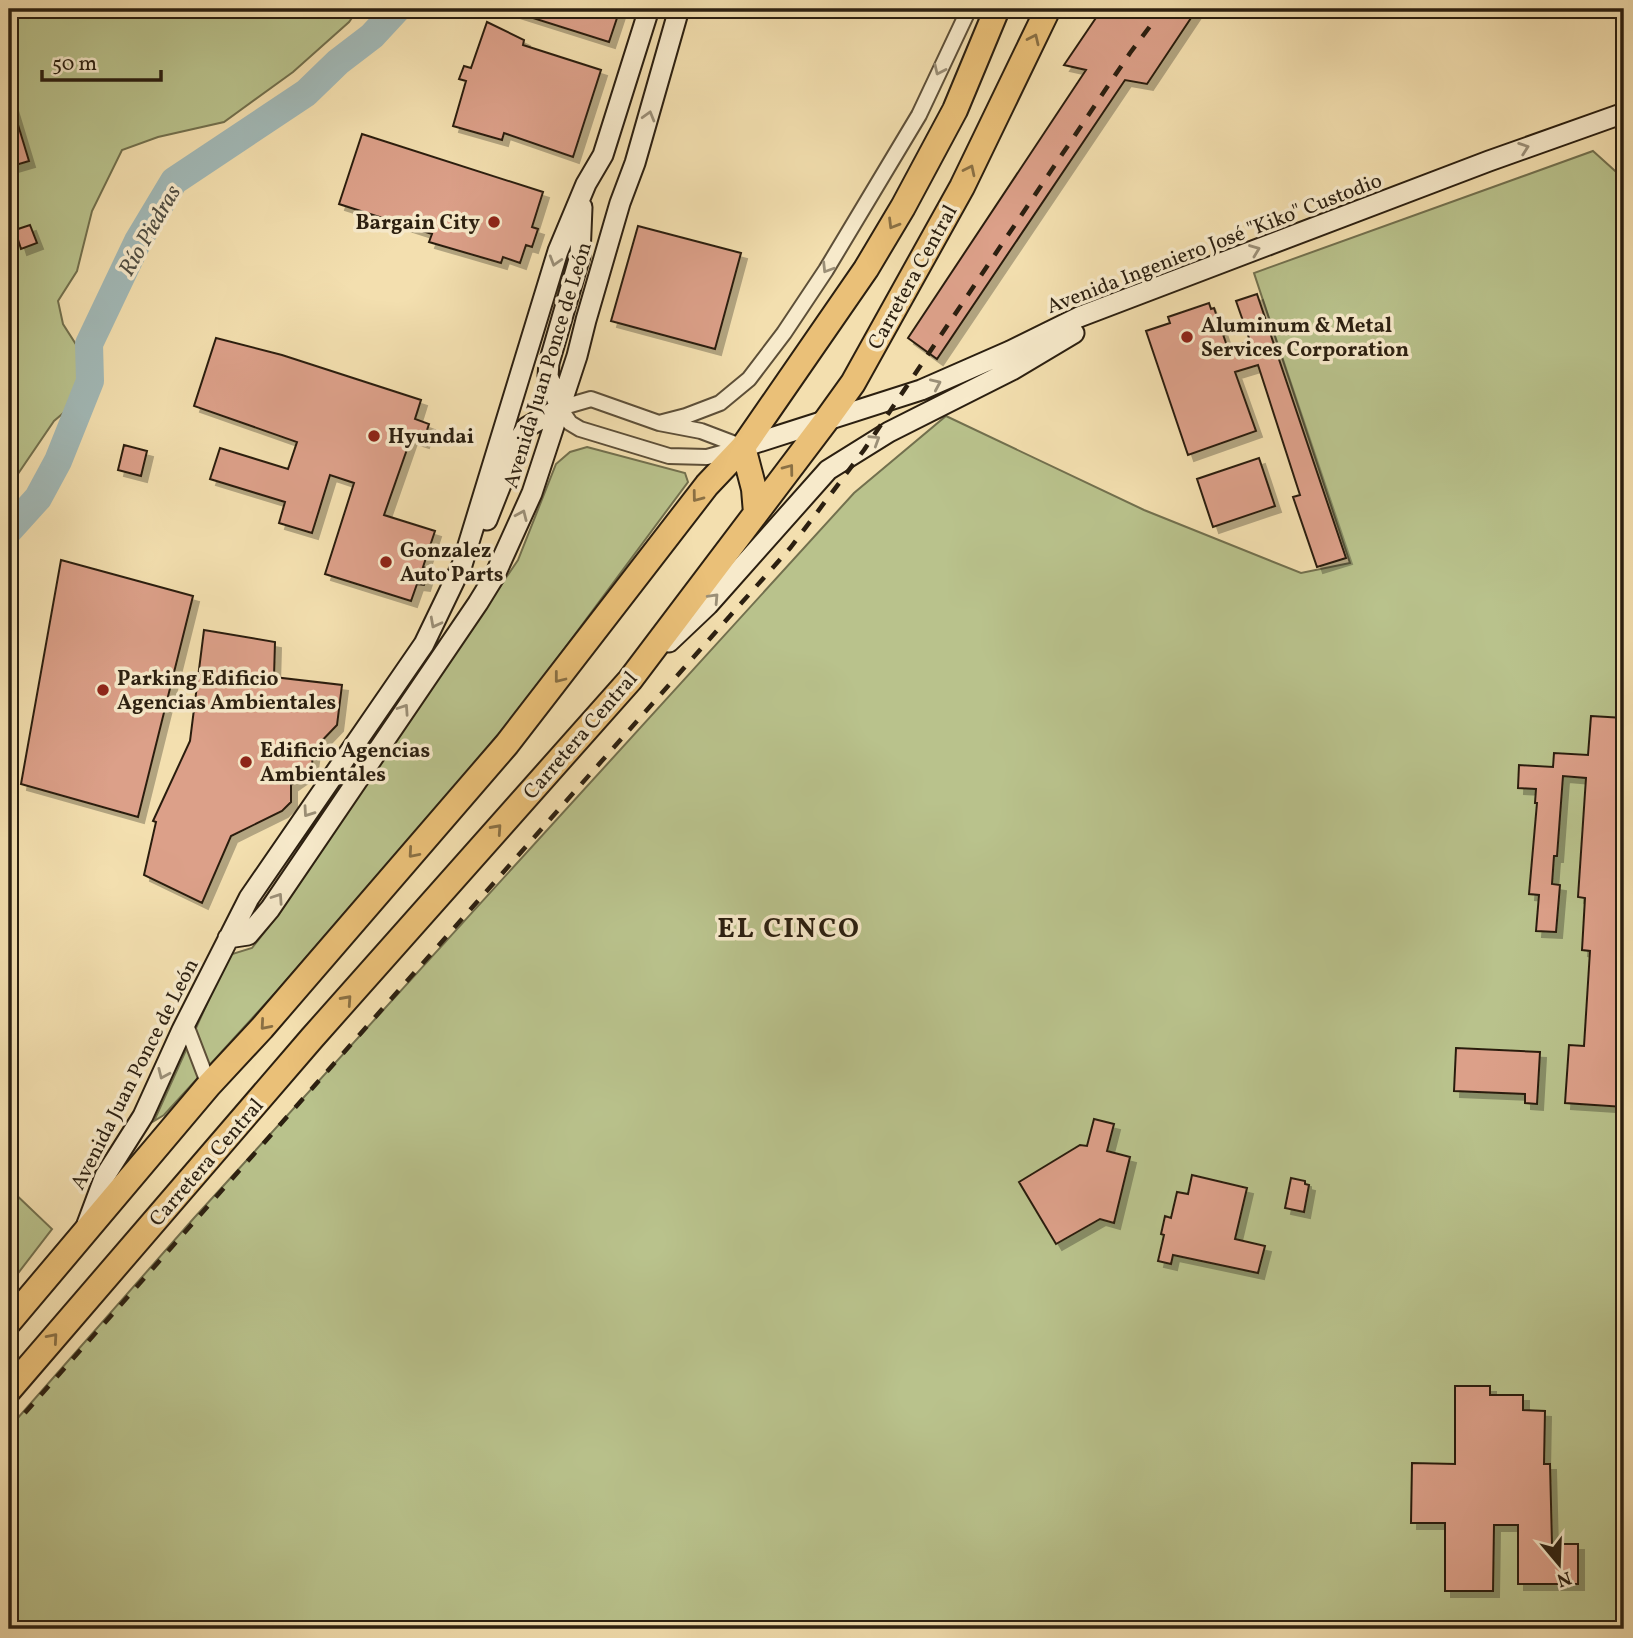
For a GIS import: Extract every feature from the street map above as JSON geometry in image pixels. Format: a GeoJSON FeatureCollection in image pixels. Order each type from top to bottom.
{"type":"FeatureCollection","features":[{"type":"Feature","properties":{"kind":"highway","name":"Carretera Central"},"geometry":{"type":"LineString","coordinates":[[9,1322],[209,1085],[262,1028],[507,744],[707,485],[743,447],[841,308],[903,207],[955,110],[997,9]]}},
{"type":"Feature","properties":{"kind":"highway","name":"Carretera Central"},"geometry":{"type":"LineString","coordinates":[[9,1390],[312,1038],[629,680],[825,422],[859,371],[962,187],[1048,9]]}},
{"type":"Feature","properties":{"kind":"highway"},"geometry":{"type":"LineString","coordinates":[[743,447],[754,489],[756,513]]}},
{"type":"Feature","properties":{"kind":"street","name":"Avenida Juan Ponce de León"},"geometry":{"type":"LineString","coordinates":[[84,1231],[105,1176],[143,1116],[249,898],[424,643],[462,565],[558,251],[586,184],[603,155],[649,9]]}},
{"type":"Feature","properties":{"kind":"street","name":"Avenida Juan Ponce de León"},"geometry":{"type":"LineString","coordinates":[[228,938],[248,935],[270,909],[494,577],[532,493],[577,356],[679,9]]}},
{"type":"Feature","properties":{"kind":"street"},"geometry":{"type":"LineString","coordinates":[[659,423],[686,416],[720,402],[749,379],[784,333],[826,270],[919,114],[969,9]]}},
{"type":"Feature","properties":{"kind":"street"},"geometry":{"type":"LineString","coordinates":[[1560,136],[1624,101]]}},
{"type":"Feature","properties":{"kind":"street","name":"Avenida Ingeniero José \"Kiko\" Custodio"},"geometry":{"type":"LineString","coordinates":[[743,447],[921,390],[1079,317],[1624,113]]}},
{"type":"Feature","properties":{"kind":"street"},"geometry":{"type":"LineString","coordinates":[[582,196],[580,256],[549,363],[548,376],[560,408],[570,424],[669,456],[708,457],[743,447]]}},
{"type":"Feature","properties":{"kind":"street"},"geometry":{"type":"LineString","coordinates":[[629,680],[708,605],[828,470],[888,432],[1012,370],[1141,293]]}},
{"type":"Feature","properties":{"kind":"street"},"geometry":{"type":"LineString","coordinates":[[462,565],[477,544],[519,439],[527,428],[560,408],[591,399],[659,423],[701,431],[743,447]]}},
{"type":"Feature","properties":{"kind":"street"},"geometry":{"type":"LineString","coordinates":[[186,1025],[209,1085]]}},
{"type":"Feature","properties":{"kind":"green space"},"geometry":{"type":"Polygon","coordinates":[[[9,9],[358,9],[349,22],[293,72],[224,122],[158,137],[122,150],[92,211],[77,271],[58,301],[63,324],[100,382],[54,421],[9,487],[9,9]]]}},
{"type":"Feature","properties":{"kind":"green space"},"geometry":{"type":"Polygon","coordinates":[[[1593,151],[1624,179],[1624,1629],[9,1629],[9,1428],[194,1218],[854,493],[946,416],[1144,510],[1301,573],[1350,563],[1254,273],[1593,151]]]}},
{"type":"Feature","properties":{"kind":"green space"},"geometry":{"type":"Polygon","coordinates":[[[587,447],[685,473],[688,482],[527,699],[478,760],[277,991],[164,1115],[154,1121],[229,955],[252,948],[275,919],[518,560],[556,464],[570,452],[587,447]]]}},
{"type":"Feature","properties":{"kind":"green space"},"geometry":{"type":"Polygon","coordinates":[[[9,1188],[52,1229],[9,1285],[9,1188]]]}},
{"type":"Feature","properties":{"kind":"building"},"geometry":{"type":"Polygon","coordinates":[[[514,9],[620,9],[609,42],[514,12],[514,9]]]}},
{"type":"Feature","properties":{"kind":"building"},"geometry":{"type":"Polygon","coordinates":[[[1102,9],[1197,9],[1147,84],[1125,80],[937,359],[908,338],[1086,70],[1064,65],[1102,9]]]}},
{"type":"Feature","properties":{"kind":"building"},"geometry":{"type":"Polygon","coordinates":[[[487,22],[524,40],[523,45],[601,70],[573,157],[504,133],[502,140],[453,126],[466,81],[459,79],[464,66],[471,68],[487,22]]]}},
{"type":"Feature","properties":{"kind":"building"},"geometry":{"type":"Polygon","coordinates":[[[9,105],[12,105],[29,161],[9,167],[9,105]]]}},
{"type":"Feature","properties":{"kind":"building"},"geometry":{"type":"Polygon","coordinates":[[[362,134],[543,192],[532,227],[538,229],[532,247],[526,245],[520,263],[503,257],[501,263],[429,242],[432,234],[339,204],[362,134]]]}},
{"type":"Feature","properties":{"kind":"building"},"geometry":{"type":"Polygon","coordinates":[[[30,225],[37,243],[21,249],[15,230],[30,225]]]}},
{"type":"Feature","properties":{"kind":"building"},"geometry":{"type":"Polygon","coordinates":[[[638,226],[741,253],[715,349],[611,321],[638,226]]]}},
{"type":"Feature","properties":{"kind":"building"},"geometry":{"type":"Polygon","coordinates":[[[1257,294],[1346,558],[1317,567],[1293,497],[1300,495],[1258,365],[1235,372],[1256,431],[1188,455],[1146,331],[1170,323],[1168,317],[1209,303],[1211,309],[1214,308],[1228,349],[1250,341],[1236,301],[1257,294]]]}},
{"type":"Feature","properties":{"kind":"building"},"geometry":{"type":"Polygon","coordinates":[[[216,338],[282,355],[421,400],[415,419],[429,424],[423,442],[411,438],[384,515],[435,531],[423,567],[429,569],[424,585],[417,584],[411,601],[325,574],[354,483],[330,475],[312,533],[279,523],[285,502],[210,479],[220,448],[288,469],[297,442],[194,406],[216,338]]]}},
{"type":"Feature","properties":{"kind":"building"},"geometry":{"type":"Polygon","coordinates":[[[124,445],[147,451],[141,476],[118,470],[124,445]]]}},
{"type":"Feature","properties":{"kind":"building"},"geometry":{"type":"Polygon","coordinates":[[[1259,458],[1275,506],[1213,527],[1197,479],[1259,458]]]}},
{"type":"Feature","properties":{"kind":"building","name":"Parking Edificio Agencias Ambientales"},"geometry":{"type":"Polygon","coordinates":[[[61,560],[193,596],[138,817],[21,784],[61,560]]]}},
{"type":"Feature","properties":{"kind":"building","name":"Edificio Agencias Ambientales"},"geometry":{"type":"Polygon","coordinates":[[[204,630],[275,642],[274,677],[342,685],[337,725],[314,749],[311,771],[291,785],[291,802],[282,811],[231,836],[202,903],[144,875],[156,822],[153,821],[190,741],[204,630]]]}},
{"type":"Feature","properties":{"kind":"building"},"geometry":{"type":"Polygon","coordinates":[[[1591,716],[1624,718],[1624,1107],[1565,1103],[1569,1045],[1584,1046],[1590,951],[1582,950],[1585,898],[1578,897],[1586,778],[1563,776],[1557,856],[1554,856],[1552,884],[1560,885],[1556,932],[1536,931],[1539,895],[1529,894],[1536,789],[1518,788],[1519,765],[1553,767],[1554,753],[1588,755],[1591,716]]]}},
{"type":"Feature","properties":{"kind":"building"},"geometry":{"type":"Polygon","coordinates":[[[1456,1048],[1540,1052],[1537,1104],[1525,1103],[1525,1094],[1454,1091],[1456,1048]]]}},
{"type":"Feature","properties":{"kind":"building"},"geometry":{"type":"Polygon","coordinates":[[[1094,1119],[1114,1124],[1107,1151],[1130,1157],[1114,1223],[1100,1219],[1056,1244],[1019,1182],[1080,1145],[1087,1146],[1094,1119]]]}},
{"type":"Feature","properties":{"kind":"building"},"geometry":{"type":"Polygon","coordinates":[[[1192,1175],[1247,1188],[1235,1239],[1265,1246],[1258,1273],[1173,1255],[1171,1264],[1158,1261],[1165,1216],[1171,1218],[1177,1192],[1188,1194],[1192,1175]]]}},
{"type":"Feature","properties":{"kind":"building"},"geometry":{"type":"Polygon","coordinates":[[[1291,1178],[1305,1181],[1305,1184],[1309,1185],[1304,1212],[1285,1208],[1291,1178]]]}},
{"type":"Feature","properties":{"kind":"building"},"geometry":{"type":"Polygon","coordinates":[[[1455,1386],[1490,1386],[1490,1395],[1523,1395],[1523,1410],[1545,1411],[1544,1464],[1550,1464],[1552,1544],[1578,1544],[1578,1584],[1518,1584],[1518,1525],[1494,1525],[1493,1591],[1445,1591],[1445,1523],[1411,1523],[1412,1463],[1455,1464],[1455,1386]]]}},
{"type":"Feature","properties":{"kind":"waterway","name":"Río Piedras"},"geometry":{"type":"LineString","coordinates":[[9,530],[38,498],[58,461],[90,381],[89,344],[138,241],[174,181],[306,93],[338,62],[372,36],[397,9]]}},
{"type":"Feature","properties":{"kind":"railway"},"geometry":{"type":"LineString","coordinates":[[9,1431],[791,547],[864,450],[1130,53],[1163,9]]}},
{"type":"Feature","properties":{"kind":"place","name":"Bargain City"},"geometry":{"type":"Point","coordinates":[494,222]}},
{"type":"Feature","properties":{"kind":"place","name":"Aluminum & Metal Services Corporation"},"geometry":{"type":"Point","coordinates":[1187,337]}},
{"type":"Feature","properties":{"kind":"place","name":"Hyundai"},"geometry":{"type":"Point","coordinates":[374,436]}},
{"type":"Feature","properties":{"kind":"place","name":"Gonzalez Auto Parts"},"geometry":{"type":"Point","coordinates":[386,562]}},
{"type":"Feature","properties":{"kind":"place","name":"Parking Edificio Agencias Ambientales"},"geometry":{"type":"Point","coordinates":[103,690]}},
{"type":"Feature","properties":{"kind":"place","name":"Edificio Agencias Ambientales"},"geometry":{"type":"Point","coordinates":[246,762]}},
{"type":"Feature","properties":{"kind":"district","name":"EL CINCO"},"geometry":{"type":"Point","coordinates":[789,927]}}]}
